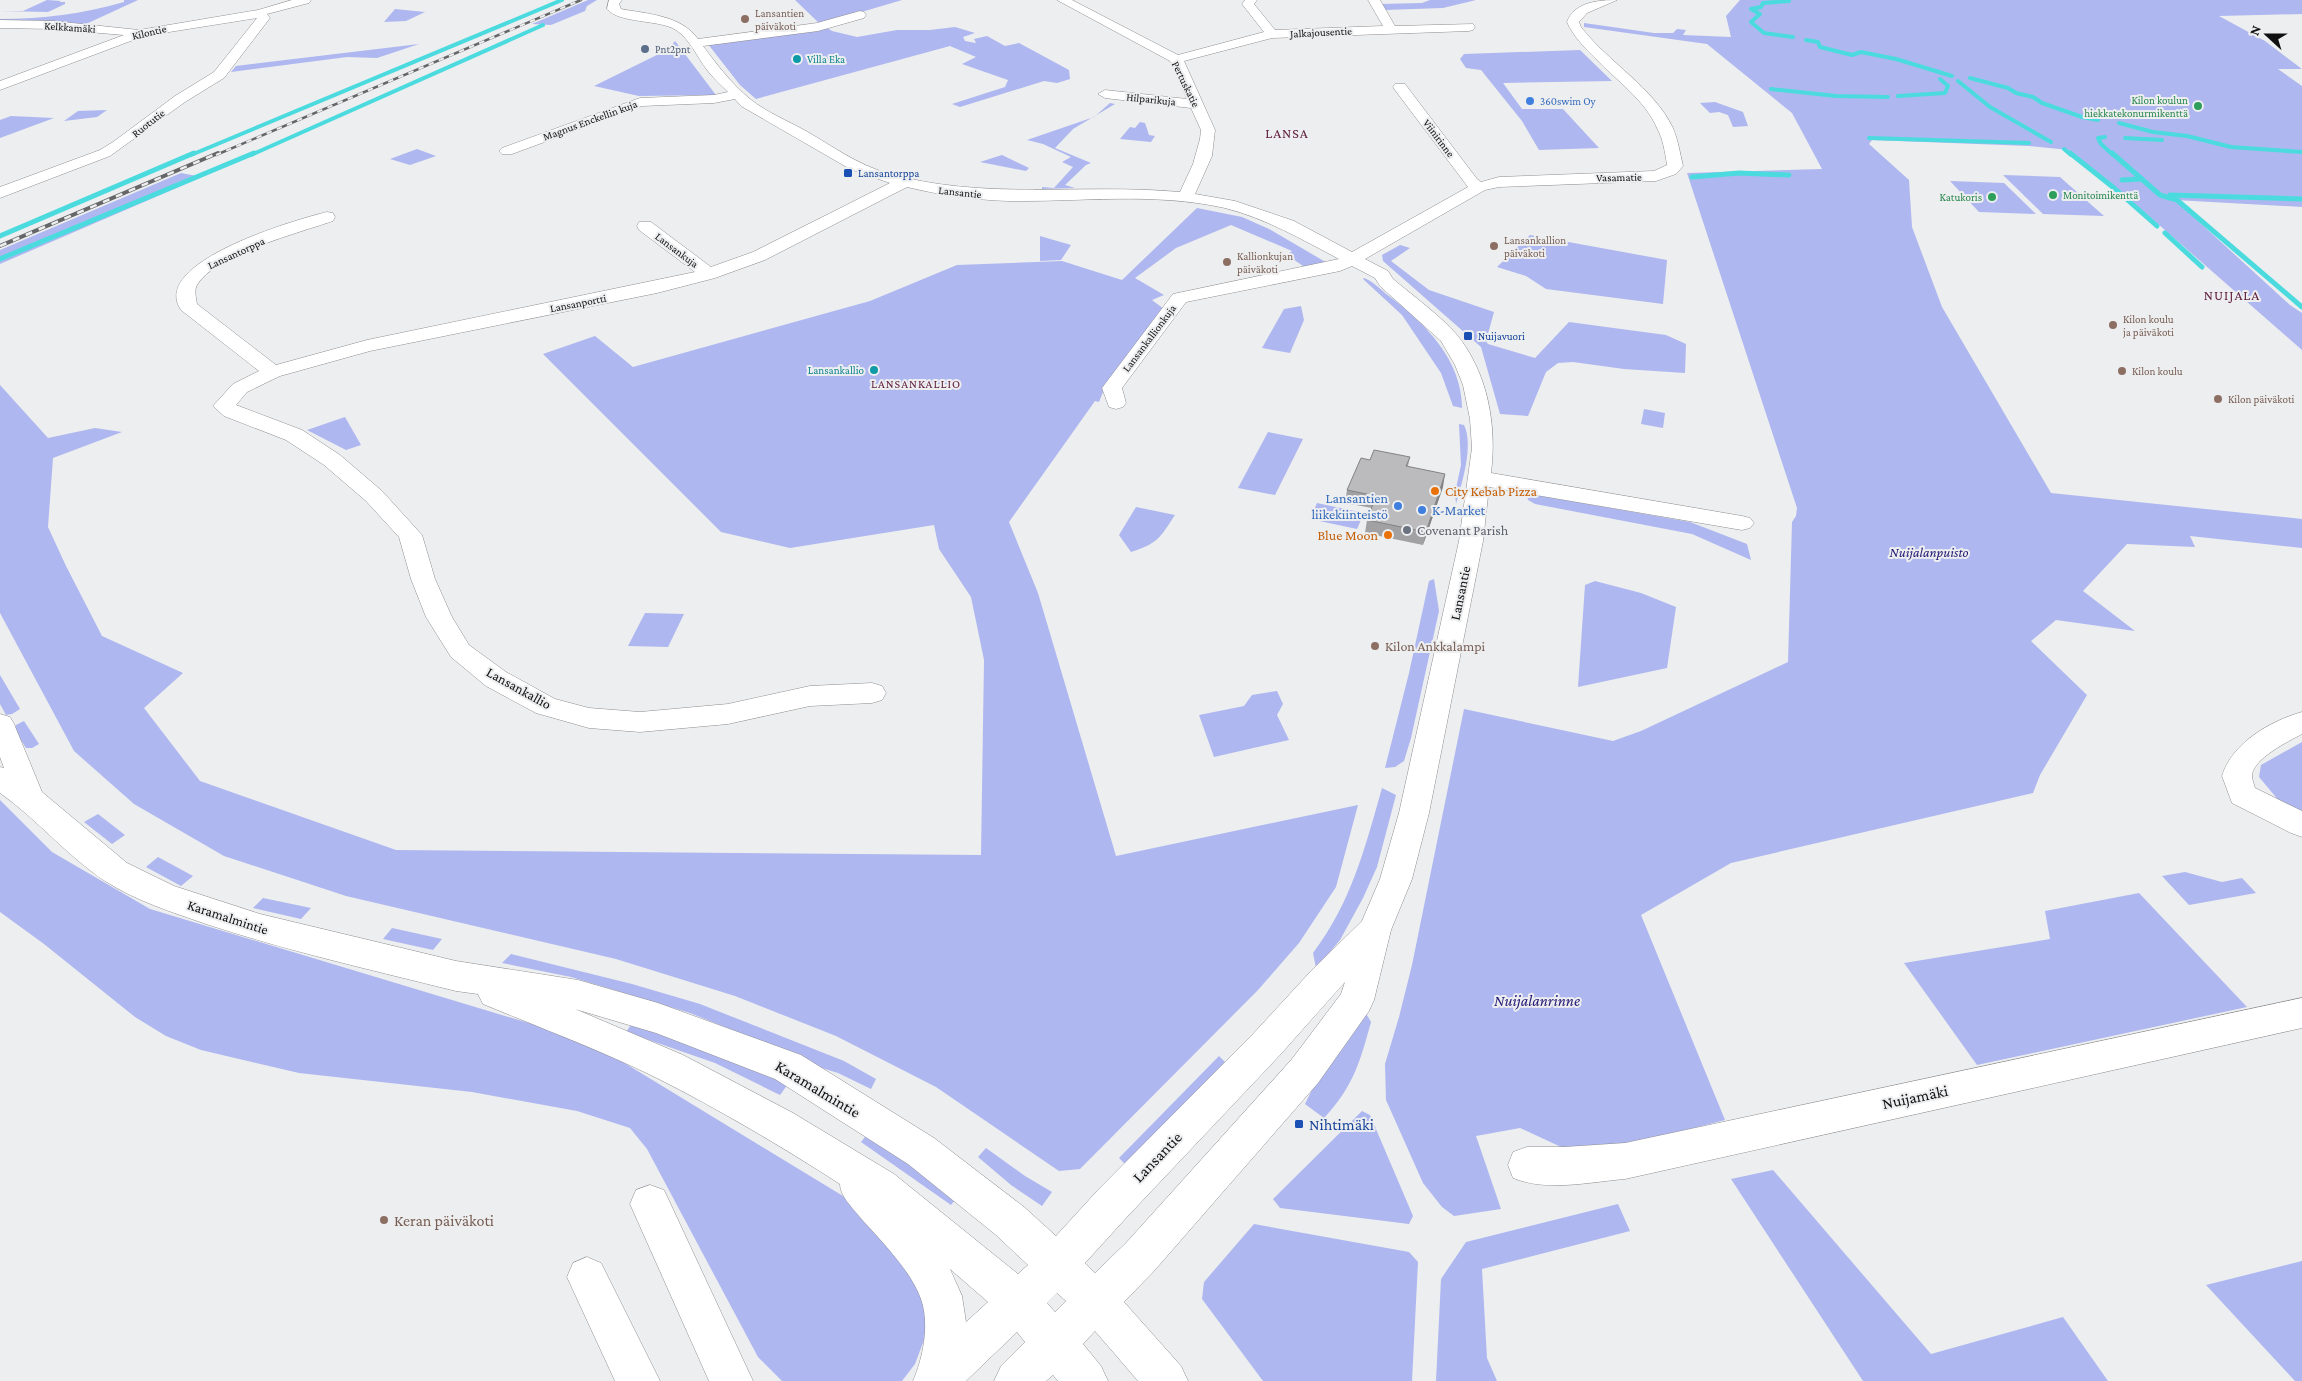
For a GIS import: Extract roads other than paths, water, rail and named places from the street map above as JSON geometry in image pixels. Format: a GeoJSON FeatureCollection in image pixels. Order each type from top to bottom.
{"type":"FeatureCollection","features":[{"type":"Feature","properties":{"kind":"street","name":"Kilontie"},"geometry":{"type":"LineString","coordinates":[[0,86],[141,33],[259,13],[305,0]]}},
{"type":"Feature","properties":{"kind":"street","name":"Pertuskatie"},"geometry":{"type":"LineString","coordinates":[[1063,0],[1176,58],[1208,130],[1206,151],[1184,197]]}},
{"type":"Feature","properties":{"kind":"street"},"geometry":{"type":"LineString","coordinates":[[1251,0],[1248,4],[1272,34]]}},
{"type":"Feature","properties":{"kind":"street"},"geometry":{"type":"LineString","coordinates":[[1374,0],[1391,29]]}},
{"type":"Feature","properties":{"kind":"street","name":"Vasamatie"},"geometry":{"type":"LineString","coordinates":[[1353,258],[1480,187],[1508,181],[1656,176],[1670,171],[1675,166],[1668,132],[1661,121],[1642,96],[1587,42],[1574,25],[1574,20],[1581,12],[1611,0]]}},
{"type":"Feature","properties":{"kind":"street","name":"Lansantie"},"geometry":{"type":"LineString","coordinates":[[615,4],[626,14],[670,23],[680,27],[736,95],[763,115],[856,166],[902,182],[953,192],[1008,196],[1113,193],[1184,197],[1229,204],[1263,214],[1288,225],[1353,258],[1361,271],[1371,278],[1386,282],[1449,338],[1465,365],[1473,385],[1481,419],[1483,448],[1471,541],[1414,814],[1396,879],[1374,930],[1357,1000],[1305,1071],[1140,1257],[1016,1381]]}},
{"type":"Feature","properties":{"kind":"street","name":"Ruotutie"},"geometry":{"type":"LineString","coordinates":[[0,193],[105,153],[123,142],[180,99],[219,75],[264,18],[259,13]]}},
{"type":"Feature","properties":{"kind":"street"},"geometry":{"type":"LineString","coordinates":[[694,43],[818,27],[860,15]]}},
{"type":"Feature","properties":{"kind":"street","name":"Kelkkamäki"},"geometry":{"type":"LineString","coordinates":[[0,24],[53,25],[141,33]]}},
{"type":"Feature","properties":{"kind":"street","name":"Jalkajousentie"},"geometry":{"type":"LineString","coordinates":[[1176,58],[1272,34],[1469,27]]}},
{"type":"Feature","properties":{"kind":"street","name":"Viinirinne"},"geometry":{"type":"LineString","coordinates":[[1400,87],[1471,182],[1480,187]]}},
{"type":"Feature","properties":{"kind":"street","name":"Hilparikuja"},"geometry":{"type":"LineString","coordinates":[[1105,94],[1197,104]]}},
{"type":"Feature","properties":{"kind":"street","name":"Magnus Enckellin kuja"},"geometry":{"type":"LineString","coordinates":[[507,151],[640,102],[714,99],[736,95]]}},
{"type":"Feature","properties":{"kind":"street","name":"Lansanportti"},"geometry":{"type":"LineString","coordinates":[[240,388],[273,372],[367,346],[657,287],[709,274],[759,256],[902,182]]}},
{"type":"Feature","properties":{"kind":"street","name":"Lansantorppa"},"geometry":{"type":"LineString","coordinates":[[273,372],[188,306],[188,285],[200,269],[231,252],[326,217]]}},
{"type":"Feature","properties":{"kind":"street","name":"Lansankuja"},"geometry":{"type":"LineString","coordinates":[[645,226],[709,274]]}},
{"type":"Feature","properties":{"kind":"street","name":"Lansankallionkuja"},"geometry":{"type":"LineString","coordinates":[[1116,403],[1112,388],[1180,298],[1340,266],[1353,258]]}},
{"type":"Feature","properties":{"kind":"street","name":"Lansankallio"},"geometry":{"type":"LineString","coordinates":[[240,388],[224,406],[230,412],[294,435],[332,460],[374,496],[410,536],[423,579],[438,617],[460,651],[496,679],[546,706],[589,718],[640,722],[728,714],[810,696],[872,693]]}},
{"type":"Feature","properties":{"kind":"street"},"geometry":{"type":"LineString","coordinates":[[1480,478],[1742,523]]}},
{"type":"Feature","properties":{"kind":"street"},"geometry":{"type":"LineString","coordinates":[[2302,722],[2274,737],[2243,759],[2237,776],[2243,795],[2302,825]]}},
{"type":"Feature","properties":{"kind":"street","name":"Karamalmintie"},"geometry":{"type":"LineString","coordinates":[[0,724],[29,798]]}},
{"type":"Feature","properties":{"kind":"street","name":"Karamalmintie"},"geometry":{"type":"LineString","coordinates":[[0,778],[29,798],[70,835],[116,872],[163,896],[260,928],[456,976],[578,995],[658,1018],[788,1067],[921,1151],[1010,1221],[1097,1302],[1166,1381]]}},
{"type":"Feature","properties":{"kind":"street","name":"Lansantie"},"geometry":{"type":"LineString","coordinates":[[938,1378],[1058,1264],[1112,1204],[1266,1045],[1324,980],[1374,930]]}},
{"type":"Feature","properties":{"kind":"street","name":"Karamalmintie"},"geometry":{"type":"LineString","coordinates":[[456,976],[623,1045],[670,1067],[780,1125],[880,1187],[1019,1302],[1086,1381]]}},
{"type":"Feature","properties":{"kind":"street","name":"Nuijamäki"},"geometry":{"type":"LineString","coordinates":[[1527,1165],[1564,1166],[1625,1161],[2302,1013]]}},
{"type":"Feature","properties":{"kind":"street","name":"Karamalmintie"},"geometry":{"type":"LineString","coordinates":[[839,1161],[926,1265],[945,1310],[938,1378]]}},
{"type":"Feature","properties":{"kind":"street"},"geometry":{"type":"LineString","coordinates":[[650,1204],[731,1381]]}},
{"type":"Feature","properties":{"kind":"street"},"geometry":{"type":"LineString","coordinates":[[587,1277],[638,1381]]}},
{"type":"Feature","properties":{"kind":"waterway"},"geometry":{"type":"LineString","coordinates":[[191,155],[562,0]]}},
{"type":"Feature","properties":{"kind":"waterway"},"geometry":{"type":"LineString","coordinates":[[1786,0],[1789,1],[1763,3],[1761,7],[1751,9],[1760,14],[1751,22],[1764,33],[1793,37]]}},
{"type":"Feature","properties":{"kind":"waterway"},"geometry":{"type":"LineString","coordinates":[[251,155],[543,25]]}},
{"type":"Feature","properties":{"kind":"waterway"},"geometry":{"type":"LineString","coordinates":[[1806,40],[1818,42],[1820,47],[1852,55],[1861,52],[1896,59],[1952,76]]}},
{"type":"Feature","properties":{"kind":"waterway"},"geometry":{"type":"LineString","coordinates":[[1970,78],[2008,88],[2016,93],[2033,97],[2042,103],[2082,117],[2098,120]]}},
{"type":"Feature","properties":{"kind":"waterway"},"geometry":{"type":"LineString","coordinates":[[1898,96],[1945,93],[1948,86],[1940,79]]}},
{"type":"Feature","properties":{"kind":"waterway"},"geometry":{"type":"LineString","coordinates":[[1958,81],[1990,107],[2051,142]]}},
{"type":"Feature","properties":{"kind":"waterway"},"geometry":{"type":"LineString","coordinates":[[1771,89],[1836,96],[1888,97]]}},
{"type":"Feature","properties":{"kind":"waterway"},"geometry":{"type":"LineString","coordinates":[[2119,123],[2153,132],[2187,136],[2231,147],[2302,152]]}},
{"type":"Feature","properties":{"kind":"waterway"},"geometry":{"type":"LineString","coordinates":[[2105,137],[2098,138],[2101,144],[2113,155]]}},
{"type":"Feature","properties":{"kind":"waterway"},"geometry":{"type":"LineString","coordinates":[[1869,138],[2029,143]]}},
{"type":"Feature","properties":{"kind":"waterway"},"geometry":{"type":"LineString","coordinates":[[2125,138],[2162,140]]}},
{"type":"Feature","properties":{"kind":"waterway"},"geometry":{"type":"LineString","coordinates":[[2064,149],[2071,155]]}},
{"type":"Feature","properties":{"kind":"waterway"},"geometry":{"type":"LineString","coordinates":[[0,236],[194,153]]}},
{"type":"Feature","properties":{"kind":"waterway"},"geometry":{"type":"LineString","coordinates":[[0,259],[254,153]]}},
{"type":"Feature","properties":{"kind":"waterway"},"geometry":{"type":"LineString","coordinates":[[2070,153],[2157,226]]}},
{"type":"Feature","properties":{"kind":"waterway"},"geometry":{"type":"LineString","coordinates":[[2112,153],[2142,179]]}},
{"type":"Feature","properties":{"kind":"waterway"},"geometry":{"type":"LineString","coordinates":[[1692,177],[1739,173],[1789,175]]}},
{"type":"Feature","properties":{"kind":"waterway"},"geometry":{"type":"LineString","coordinates":[[2122,180],[2142,179]]}},
{"type":"Feature","properties":{"kind":"waterway"},"geometry":{"type":"LineString","coordinates":[[2142,179],[2160,195],[2177,200],[2302,307]]}},
{"type":"Feature","properties":{"kind":"waterway"},"geometry":{"type":"LineString","coordinates":[[2170,195],[2302,199]]}},
{"type":"Feature","properties":{"kind":"waterway"},"geometry":{"type":"LineString","coordinates":[[2165,233],[2202,267]]}},
{"type":"Feature","properties":{"kind":"railway"},"geometry":{"type":"LineString","coordinates":[[216,155],[581,0]]}},
{"type":"Feature","properties":{"kind":"railway"},"geometry":{"type":"LineString","coordinates":[[0,246],[218,153]]}},
{"type":"Feature","properties":{"kind":"place","name":"Lansantien päiväkoti"},"geometry":{"type":"Point","coordinates":[745,19]}},
{"type":"Feature","properties":{"kind":"place","name":"Pnt2pnt"},"geometry":{"type":"Point","coordinates":[645,49]}},
{"type":"Feature","properties":{"kind":"place","name":"Villa Eka"},"geometry":{"type":"Point","coordinates":[797,59]}},
{"type":"Feature","properties":{"kind":"place","name":"360swim Oy"},"geometry":{"type":"Point","coordinates":[1530,101]}},
{"type":"Feature","properties":{"kind":"place","name":"Kilon koulun hiekkatekonurmikenttä"},"geometry":{"type":"Point","coordinates":[2198,106]}},
{"type":"Feature","properties":{"kind":"place","name":"Lansantorppa"},"geometry":{"type":"Point","coordinates":[848,173]}},
{"type":"Feature","properties":{"kind":"place","name":"Monitoimikenttä"},"geometry":{"type":"Point","coordinates":[2053,195]}},
{"type":"Feature","properties":{"kind":"place","name":"Katukoris"},"geometry":{"type":"Point","coordinates":[1992,197]}},
{"type":"Feature","properties":{"kind":"place","name":"Lansankallion päiväkoti"},"geometry":{"type":"Point","coordinates":[1494,246]}},
{"type":"Feature","properties":{"kind":"place","name":"Kallionkujan päiväkoti"},"geometry":{"type":"Point","coordinates":[1227,262]}},
{"type":"Feature","properties":{"kind":"place","name":"Kilon koulu ja päiväkoti"},"geometry":{"type":"Point","coordinates":[2113,325]}},
{"type":"Feature","properties":{"kind":"place","name":"Nuijavuori"},"geometry":{"type":"Point","coordinates":[1468,336]}},
{"type":"Feature","properties":{"kind":"place","name":"Lansankallio"},"geometry":{"type":"Point","coordinates":[874,370]}},
{"type":"Feature","properties":{"kind":"place","name":"Kilon koulu"},"geometry":{"type":"Point","coordinates":[2122,371]}},
{"type":"Feature","properties":{"kind":"place","name":"Kilon päiväkoti"},"geometry":{"type":"Point","coordinates":[2218,399]}},
{"type":"Feature","properties":{"kind":"place","name":"City Kebab Pizza"},"geometry":{"type":"Point","coordinates":[1435,491]}},
{"type":"Feature","properties":{"kind":"place","name":"Lansantien liikekiinteistö"},"geometry":{"type":"Point","coordinates":[1398,506]}},
{"type":"Feature","properties":{"kind":"place","name":"K-Market"},"geometry":{"type":"Point","coordinates":[1422,510]}},
{"type":"Feature","properties":{"kind":"place","name":"Covenant Parish"},"geometry":{"type":"Point","coordinates":[1407,530]}},
{"type":"Feature","properties":{"kind":"place","name":"Blue Moon"},"geometry":{"type":"Point","coordinates":[1388,535]}},
{"type":"Feature","properties":{"kind":"place","name":"Kilon Ankkalampi"},"geometry":{"type":"Point","coordinates":[1375,646]}},
{"type":"Feature","properties":{"kind":"place","name":"Nihtimäki"},"geometry":{"type":"Point","coordinates":[1299,1124]}},
{"type":"Feature","properties":{"kind":"place","name":"Keran päiväkoti"},"geometry":{"type":"Point","coordinates":[384,1220]}},
{"type":"Feature","properties":{"kind":"district","name":"LANSA"},"geometry":{"type":"Point","coordinates":[1287,133]}},
{"type":"Feature","properties":{"kind":"district","name":"NUIJALA"},"geometry":{"type":"Point","coordinates":[2232,295]}},
{"type":"Feature","properties":{"kind":"district","name":"LANSANKALLIO"},"geometry":{"type":"Point","coordinates":[916,384]}},
{"type":"Feature","properties":{"kind":"park label","name":"Nuijalanpuisto"},"geometry":{"type":"Point","coordinates":[1929,552]}},
{"type":"Feature","properties":{"kind":"park label","name":"Nuijalanrinne"},"geometry":{"type":"Point","coordinates":[1537,1000]}}]}
